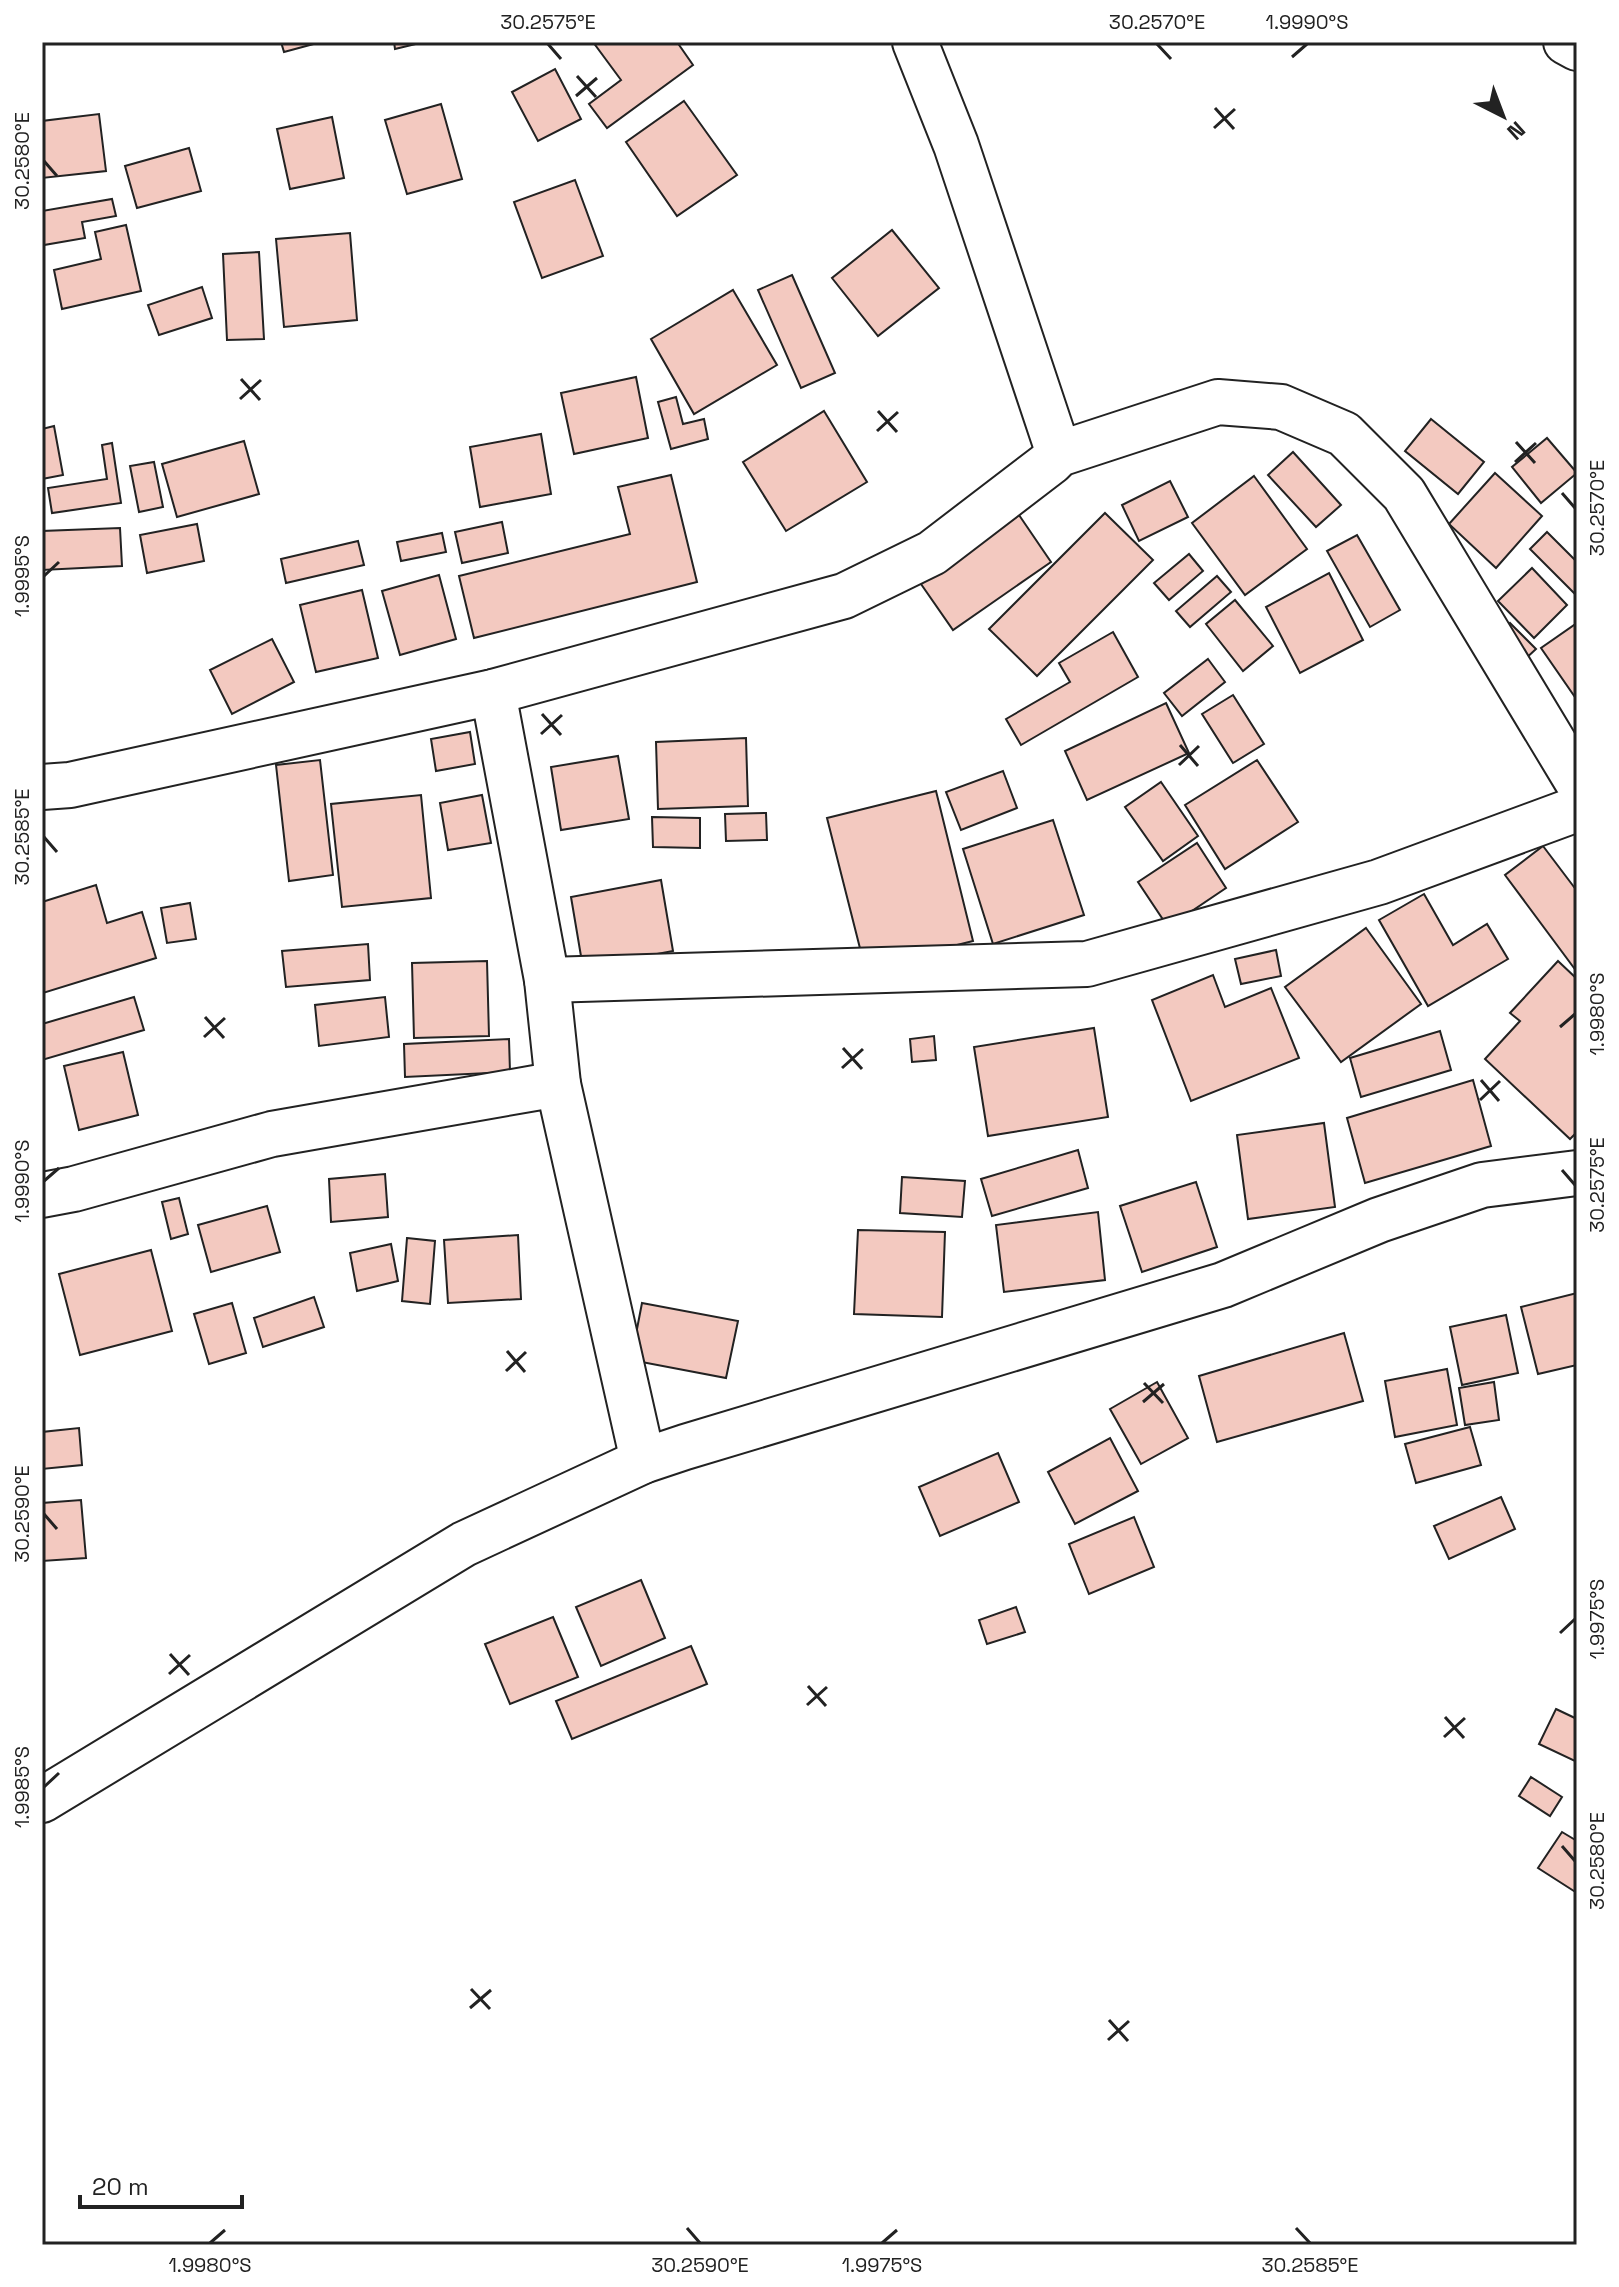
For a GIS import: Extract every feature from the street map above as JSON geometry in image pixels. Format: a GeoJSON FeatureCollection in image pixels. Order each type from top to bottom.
{"type":"FeatureCollection","features":[{"type":"Feature","properties":{"kind":"street"},"geometry":{"type":"LineString","coordinates":[[915,42],[956,145],[1059,454]]}},
{"type":"Feature","properties":{"kind":"street"},"geometry":{"type":"LineString","coordinates":[[1566,42],[1577,48]]}},
{"type":"Feature","properties":{"kind":"street"},"geometry":{"type":"LineString","coordinates":[[42,787],[70,785],[493,692],[844,596],[932,553],[1059,454],[1218,402],[1281,407],[1344,434],[1404,494],[1577,781]]}},
{"type":"Feature","properties":{"kind":"street"},"geometry":{"type":"LineString","coordinates":[[493,692],[547,980],[558,1084],[643,1461]]}},
{"type":"Feature","properties":{"kind":"street"},"geometry":{"type":"LineString","coordinates":[[547,980],[1087,964],[1379,882],[1577,809]]}},
{"type":"Feature","properties":{"kind":"street"},"geometry":{"type":"LineString","coordinates":[[42,1195],[74,1189],[272,1134],[558,1084]]}},
{"type":"Feature","properties":{"kind":"street"},"geometry":{"type":"LineString","coordinates":[[42,1800],[464,1544],[643,1461],[1223,1285],[1379,1220],[1482,1185],[1577,1173]]}},
{"type":"Feature","properties":{"kind":"building"},"geometry":{"type":"Polygon","coordinates":[[[281,42],[321,42],[284,52],[281,42]]]}},
{"type":"Feature","properties":{"kind":"building"},"geometry":{"type":"Polygon","coordinates":[[[394,42],[424,42],[395,49],[394,42]]]}},
{"type":"Feature","properties":{"kind":"building"},"geometry":{"type":"Polygon","coordinates":[[[593,42],[677,42],[693,65],[607,128],[589,104],[621,80],[593,42]]]}},
{"type":"Feature","properties":{"kind":"building"},"geometry":{"type":"Polygon","coordinates":[[[555,69],[581,119],[538,141],[512,92],[555,69]]]}},
{"type":"Feature","properties":{"kind":"building"},"geometry":{"type":"Polygon","coordinates":[[[684,101],[737,175],[677,216],[626,142],[684,101]]]}},
{"type":"Feature","properties":{"kind":"building"},"geometry":{"type":"Polygon","coordinates":[[[441,104],[462,179],[407,194],[385,120],[441,104]]]}},
{"type":"Feature","properties":{"kind":"building"},"geometry":{"type":"Polygon","coordinates":[[[99,114],[106,171],[42,178],[42,121],[99,114]]]}},
{"type":"Feature","properties":{"kind":"building"},"geometry":{"type":"Polygon","coordinates":[[[332,117],[344,178],[290,189],[277,129],[332,117]]]}},
{"type":"Feature","properties":{"kind":"building"},"geometry":{"type":"Polygon","coordinates":[[[189,148],[201,191],[137,208],[125,166],[189,148]]]}},
{"type":"Feature","properties":{"kind":"building"},"geometry":{"type":"Polygon","coordinates":[[[575,180],[603,256],[542,278],[514,202],[575,180]]]}},
{"type":"Feature","properties":{"kind":"building"},"geometry":{"type":"Polygon","coordinates":[[[112,199],[116,216],[82,222],[85,238],[44,245],[42,211],[112,199]]]}},
{"type":"Feature","properties":{"kind":"building"},"geometry":{"type":"Polygon","coordinates":[[[126,225],[141,291],[62,309],[54,270],[101,259],[95,232],[126,225]]]}},
{"type":"Feature","properties":{"kind":"building"},"geometry":{"type":"Polygon","coordinates":[[[892,230],[939,288],[878,336],[832,278],[892,230]]]}},
{"type":"Feature","properties":{"kind":"building"},"geometry":{"type":"Polygon","coordinates":[[[350,233],[357,320],[284,327],[276,239],[350,233]]]}},
{"type":"Feature","properties":{"kind":"building"},"geometry":{"type":"Polygon","coordinates":[[[259,252],[264,339],[227,340],[223,254],[259,252]]]}},
{"type":"Feature","properties":{"kind":"building"},"geometry":{"type":"Polygon","coordinates":[[[792,275],[835,373],[801,388],[758,290],[792,275]]]}},
{"type":"Feature","properties":{"kind":"building"},"geometry":{"type":"Polygon","coordinates":[[[202,287],[212,318],[159,335],[148,305],[202,287]]]}},
{"type":"Feature","properties":{"kind":"building"},"geometry":{"type":"Polygon","coordinates":[[[733,290],[777,365],[694,414],[651,339],[733,290]]]}},
{"type":"Feature","properties":{"kind":"building"},"geometry":{"type":"Polygon","coordinates":[[[636,377],[648,438],[574,454],[561,393],[636,377]]]}},
{"type":"Feature","properties":{"kind":"building"},"geometry":{"type":"Polygon","coordinates":[[[676,397],[683,424],[704,419],[708,439],[671,449],[658,402],[676,397]]]}},
{"type":"Feature","properties":{"kind":"building"},"geometry":{"type":"Polygon","coordinates":[[[824,411],[867,482],[786,531],[743,462],[824,411]]]}},
{"type":"Feature","properties":{"kind":"building"},"geometry":{"type":"Polygon","coordinates":[[[1431,419],[1484,462],[1458,494],[1405,451],[1431,419]]]}},
{"type":"Feature","properties":{"kind":"building"},"geometry":{"type":"Polygon","coordinates":[[[54,426],[63,475],[42,479],[42,429],[54,426]]]}},
{"type":"Feature","properties":{"kind":"building"},"geometry":{"type":"Polygon","coordinates":[[[541,434],[551,494],[480,507],[470,447],[541,434]]]}},
{"type":"Feature","properties":{"kind":"building"},"geometry":{"type":"Polygon","coordinates":[[[1547,438],[1577,473],[1541,503],[1512,467],[1547,438]]]}},
{"type":"Feature","properties":{"kind":"building"},"geometry":{"type":"Polygon","coordinates":[[[244,441],[259,494],[177,517],[162,464],[244,441]]]}},
{"type":"Feature","properties":{"kind":"building"},"geometry":{"type":"Polygon","coordinates":[[[112,443],[121,503],[52,513],[48,488],[107,479],[102,445],[112,443]]]}},
{"type":"Feature","properties":{"kind":"building"},"geometry":{"type":"Polygon","coordinates":[[[1293,452],[1341,505],[1316,527],[1268,475],[1293,452]]]}},
{"type":"Feature","properties":{"kind":"building"},"geometry":{"type":"Polygon","coordinates":[[[154,462],[163,507],[139,512],[130,466],[154,462]]]}},
{"type":"Feature","properties":{"kind":"building"},"geometry":{"type":"Polygon","coordinates":[[[1495,473],[1542,516],[1496,568],[1449,524],[1495,473]]]}},
{"type":"Feature","properties":{"kind":"building"},"geometry":{"type":"Polygon","coordinates":[[[671,475],[697,582],[474,638],[459,576],[630,534],[618,487],[671,475]]]}},
{"type":"Feature","properties":{"kind":"building"},"geometry":{"type":"Polygon","coordinates":[[[1254,476],[1307,549],[1245,595],[1192,523],[1254,476]]]}},
{"type":"Feature","properties":{"kind":"building"},"geometry":{"type":"Polygon","coordinates":[[[1170,481],[1188,517],[1139,541],[1122,505],[1170,481]]]}},
{"type":"Feature","properties":{"kind":"building"},"geometry":{"type":"Polygon","coordinates":[[[1105,513],[1153,560],[1037,676],[989,629],[1105,513]]]}},
{"type":"Feature","properties":{"kind":"building"},"geometry":{"type":"Polygon","coordinates":[[[1019,515],[1051,562],[953,630],[921,584],[1019,515]]]}},
{"type":"Feature","properties":{"kind":"building"},"geometry":{"type":"Polygon","coordinates":[[[502,522],[508,553],[462,563],[455,532],[502,522]]]}},
{"type":"Feature","properties":{"kind":"building"},"geometry":{"type":"Polygon","coordinates":[[[197,524],[204,561],[147,573],[140,535],[197,524]]]}},
{"type":"Feature","properties":{"kind":"building"},"geometry":{"type":"Polygon","coordinates":[[[120,528],[122,566],[42,570],[42,531],[120,528]]]}},
{"type":"Feature","properties":{"kind":"building"},"geometry":{"type":"Polygon","coordinates":[[[1547,532],[1577,562],[1577,596],[1530,549],[1547,532]]]}},
{"type":"Feature","properties":{"kind":"building"},"geometry":{"type":"Polygon","coordinates":[[[442,533],[446,552],[401,561],[397,542],[442,533]]]}},
{"type":"Feature","properties":{"kind":"building"},"geometry":{"type":"Polygon","coordinates":[[[1357,535],[1400,610],[1370,627],[1327,551],[1357,535]]]}},
{"type":"Feature","properties":{"kind":"building"},"geometry":{"type":"Polygon","coordinates":[[[358,541],[364,565],[286,583],[281,559],[358,541]]]}},
{"type":"Feature","properties":{"kind":"building"},"geometry":{"type":"Polygon","coordinates":[[[1189,554],[1203,571],[1169,600],[1154,583],[1189,554]]]}},
{"type":"Feature","properties":{"kind":"building"},"geometry":{"type":"Polygon","coordinates":[[[1532,568],[1567,605],[1534,638],[1498,601],[1532,568]]]}},
{"type":"Feature","properties":{"kind":"building"},"geometry":{"type":"Polygon","coordinates":[[[1329,573],[1363,640],[1300,673],[1266,607],[1329,573]]]}},
{"type":"Feature","properties":{"kind":"building"},"geometry":{"type":"Polygon","coordinates":[[[439,575],[456,639],[400,655],[382,591],[439,575]]]}},
{"type":"Feature","properties":{"kind":"building"},"geometry":{"type":"Polygon","coordinates":[[[1217,576],[1231,592],[1190,627],[1176,611],[1217,576]]]}},
{"type":"Feature","properties":{"kind":"building"},"geometry":{"type":"Polygon","coordinates":[[[362,590],[378,658],[316,672],[300,605],[362,590]]]}},
{"type":"Feature","properties":{"kind":"building"},"geometry":{"type":"Polygon","coordinates":[[[1235,600],[1273,646],[1243,671],[1206,624],[1235,600]]]}},
{"type":"Feature","properties":{"kind":"building"},"geometry":{"type":"Polygon","coordinates":[[[1510,623],[1536,649],[1521,663],[1496,637],[1510,623]]]}},
{"type":"Feature","properties":{"kind":"building"},"geometry":{"type":"Polygon","coordinates":[[[1577,623],[1577,700],[1541,648],[1577,623]]]}},
{"type":"Feature","properties":{"kind":"building"},"geometry":{"type":"Polygon","coordinates":[[[1113,632],[1138,677],[1021,745],[1006,719],[1070,682],[1059,663],[1113,632]]]}},
{"type":"Feature","properties":{"kind":"building"},"geometry":{"type":"Polygon","coordinates":[[[272,639],[294,682],[232,714],[210,670],[272,639]]]}},
{"type":"Feature","properties":{"kind":"building"},"geometry":{"type":"Polygon","coordinates":[[[1208,659],[1225,682],[1182,716],[1164,693],[1208,659]]]}},
{"type":"Feature","properties":{"kind":"building"},"geometry":{"type":"Polygon","coordinates":[[[1233,695],[1264,744],[1233,763],[1202,714],[1233,695]]]}},
{"type":"Feature","properties":{"kind":"building"},"geometry":{"type":"Polygon","coordinates":[[[1166,703],[1189,753],[1087,800],[1065,751],[1166,703]]]}},
{"type":"Feature","properties":{"kind":"building"},"geometry":{"type":"Polygon","coordinates":[[[470,732],[475,764],[436,771],[431,739],[470,732]]]}},
{"type":"Feature","properties":{"kind":"building"},"geometry":{"type":"Polygon","coordinates":[[[746,738],[748,806],[658,809],[656,742],[746,738]]]}},
{"type":"Feature","properties":{"kind":"building"},"geometry":{"type":"Polygon","coordinates":[[[618,756],[629,819],[561,830],[551,767],[618,756]]]}},
{"type":"Feature","properties":{"kind":"building"},"geometry":{"type":"Polygon","coordinates":[[[320,760],[333,875],[289,881],[276,765],[320,760]]]}},
{"type":"Feature","properties":{"kind":"building"},"geometry":{"type":"Polygon","coordinates":[[[1257,760],[1298,822],[1225,869],[1185,805],[1257,760]]]}},
{"type":"Feature","properties":{"kind":"building"},"geometry":{"type":"Polygon","coordinates":[[[1003,771],[1017,808],[961,830],[946,792],[1003,771]]]}},
{"type":"Feature","properties":{"kind":"building"},"geometry":{"type":"Polygon","coordinates":[[[1161,782],[1198,836],[1163,861],[1125,807],[1161,782]]]}},
{"type":"Feature","properties":{"kind":"building"},"geometry":{"type":"Polygon","coordinates":[[[936,791],[973,941],[865,968],[827,818],[936,791]]]}},
{"type":"Feature","properties":{"kind":"building"},"geometry":{"type":"Polygon","coordinates":[[[421,795],[431,898],[342,907],[331,804],[421,795]]]}},
{"type":"Feature","properties":{"kind":"building"},"geometry":{"type":"Polygon","coordinates":[[[482,795],[491,843],[448,850],[440,803],[482,795]]]}},
{"type":"Feature","properties":{"kind":"building"},"geometry":{"type":"Polygon","coordinates":[[[766,813],[767,840],[726,841],[725,814],[766,813]]]}},
{"type":"Feature","properties":{"kind":"building"},"geometry":{"type":"Polygon","coordinates":[[[652,817],[700,818],[700,848],[653,847],[652,817]]]}},
{"type":"Feature","properties":{"kind":"building"},"geometry":{"type":"Polygon","coordinates":[[[1053,820],[1084,915],[993,944],[963,849],[1053,820]]]}},
{"type":"Feature","properties":{"kind":"building"},"geometry":{"type":"Polygon","coordinates":[[[1197,843],[1226,888],[1168,927],[1138,882],[1197,843]]]}},
{"type":"Feature","properties":{"kind":"building"},"geometry":{"type":"Polygon","coordinates":[[[1543,846],[1577,891],[1577,972],[1505,875],[1543,846]]]}},
{"type":"Feature","properties":{"kind":"building"},"geometry":{"type":"Polygon","coordinates":[[[661,880],[673,951],[583,968],[571,897],[661,880]]]}},
{"type":"Feature","properties":{"kind":"building"},"geometry":{"type":"Polygon","coordinates":[[[96,885],[107,923],[142,912],[156,958],[43,993],[42,902],[96,885]]]}},
{"type":"Feature","properties":{"kind":"building"},"geometry":{"type":"Polygon","coordinates":[[[1424,894],[1453,945],[1487,924],[1508,959],[1428,1006],[1379,920],[1424,894]]]}},
{"type":"Feature","properties":{"kind":"building"},"geometry":{"type":"Polygon","coordinates":[[[190,903],[196,939],[167,943],[161,908],[190,903]]]}},
{"type":"Feature","properties":{"kind":"building"},"geometry":{"type":"Polygon","coordinates":[[[1366,928],[1421,1004],[1341,1062],[1285,987],[1366,928]]]}},
{"type":"Feature","properties":{"kind":"building"},"geometry":{"type":"Polygon","coordinates":[[[368,944],[370,980],[286,987],[282,951],[368,944]]]}},
{"type":"Feature","properties":{"kind":"building"},"geometry":{"type":"Polygon","coordinates":[[[1276,950],[1281,976],[1241,984],[1235,959],[1276,950]]]}},
{"type":"Feature","properties":{"kind":"building"},"geometry":{"type":"Polygon","coordinates":[[[487,961],[489,1036],[414,1038],[412,963],[487,961]]]}},
{"type":"Feature","properties":{"kind":"building"},"geometry":{"type":"Polygon","coordinates":[[[1558,961],[1577,979],[1577,1132],[1570,1139],[1485,1059],[1520,1021],[1510,1013],[1558,961]]]}},
{"type":"Feature","properties":{"kind":"building"},"geometry":{"type":"Polygon","coordinates":[[[1213,975],[1225,1007],[1271,988],[1299,1058],[1191,1101],[1152,1000],[1213,975]]]}},
{"type":"Feature","properties":{"kind":"building"},"geometry":{"type":"Polygon","coordinates":[[[134,997],[144,1030],[42,1060],[42,1024],[134,997]]]}},
{"type":"Feature","properties":{"kind":"building"},"geometry":{"type":"Polygon","coordinates":[[[385,997],[389,1037],[319,1046],[315,1005],[385,997]]]}},
{"type":"Feature","properties":{"kind":"building"},"geometry":{"type":"Polygon","coordinates":[[[1094,1028],[1108,1117],[988,1136],[974,1047],[1094,1028]]]}},
{"type":"Feature","properties":{"kind":"building"},"geometry":{"type":"Polygon","coordinates":[[[1440,1031],[1451,1070],[1361,1097],[1350,1058],[1440,1031]]]}},
{"type":"Feature","properties":{"kind":"building"},"geometry":{"type":"Polygon","coordinates":[[[934,1036],[936,1060],[912,1062],[910,1039],[934,1036]]]}},
{"type":"Feature","properties":{"kind":"building"},"geometry":{"type":"Polygon","coordinates":[[[509,1039],[510,1072],[405,1077],[404,1044],[509,1039]]]}},
{"type":"Feature","properties":{"kind":"building"},"geometry":{"type":"Polygon","coordinates":[[[123,1052],[138,1115],[79,1130],[64,1066],[123,1052]]]}},
{"type":"Feature","properties":{"kind":"building"},"geometry":{"type":"Polygon","coordinates":[[[1473,1080],[1491,1146],[1365,1183],[1347,1118],[1473,1080]]]}},
{"type":"Feature","properties":{"kind":"building"},"geometry":{"type":"Polygon","coordinates":[[[1324,1123],[1335,1207],[1248,1219],[1237,1135],[1324,1123]]]}},
{"type":"Feature","properties":{"kind":"building"},"geometry":{"type":"Polygon","coordinates":[[[1078,1150],[1088,1188],[992,1216],[981,1179],[1078,1150]]]}},
{"type":"Feature","properties":{"kind":"building"},"geometry":{"type":"Polygon","coordinates":[[[385,1174],[388,1217],[331,1222],[329,1179],[385,1174]]]}},
{"type":"Feature","properties":{"kind":"building"},"geometry":{"type":"Polygon","coordinates":[[[902,1177],[965,1181],[962,1217],[900,1213],[902,1177]]]}},
{"type":"Feature","properties":{"kind":"building"},"geometry":{"type":"Polygon","coordinates":[[[1196,1182],[1217,1247],[1142,1272],[1120,1206],[1196,1182]]]}},
{"type":"Feature","properties":{"kind":"building"},"geometry":{"type":"Polygon","coordinates":[[[179,1198],[188,1234],[171,1239],[162,1202],[179,1198]]]}},
{"type":"Feature","properties":{"kind":"building"},"geometry":{"type":"Polygon","coordinates":[[[267,1206],[280,1252],[211,1272],[198,1225],[267,1206]]]}},
{"type":"Feature","properties":{"kind":"building"},"geometry":{"type":"Polygon","coordinates":[[[1098,1212],[1105,1280],[1004,1292],[996,1225],[1098,1212]]]}},
{"type":"Feature","properties":{"kind":"building"},"geometry":{"type":"Polygon","coordinates":[[[858,1230],[945,1232],[942,1317],[854,1314],[858,1230]]]}},
{"type":"Feature","properties":{"kind":"building"},"geometry":{"type":"Polygon","coordinates":[[[518,1235],[521,1299],[448,1303],[444,1240],[518,1235]]]}},
{"type":"Feature","properties":{"kind":"building"},"geometry":{"type":"Polygon","coordinates":[[[407,1238],[435,1241],[430,1304],[402,1301],[407,1238]]]}},
{"type":"Feature","properties":{"kind":"building"},"geometry":{"type":"Polygon","coordinates":[[[391,1244],[398,1281],[357,1291],[350,1253],[391,1244]]]}},
{"type":"Feature","properties":{"kind":"building"},"geometry":{"type":"Polygon","coordinates":[[[151,1250],[172,1331],[80,1355],[59,1274],[151,1250]]]}},
{"type":"Feature","properties":{"kind":"building"},"geometry":{"type":"Polygon","coordinates":[[[1577,1293],[1577,1365],[1538,1374],[1521,1307],[1577,1293]]]}},
{"type":"Feature","properties":{"kind":"building"},"geometry":{"type":"Polygon","coordinates":[[[314,1297],[324,1327],[263,1347],[254,1318],[314,1297]]]}},
{"type":"Feature","properties":{"kind":"building"},"geometry":{"type":"Polygon","coordinates":[[[232,1303],[246,1353],[209,1364],[194,1314],[232,1303]]]}},
{"type":"Feature","properties":{"kind":"building"},"geometry":{"type":"Polygon","coordinates":[[[642,1303],[738,1321],[726,1378],[631,1360],[642,1303]]]}},
{"type":"Feature","properties":{"kind":"building"},"geometry":{"type":"Polygon","coordinates":[[[1506,1315],[1518,1373],[1462,1385],[1450,1327],[1506,1315]]]}},
{"type":"Feature","properties":{"kind":"building"},"geometry":{"type":"Polygon","coordinates":[[[1344,1333],[1363,1401],[1217,1442],[1199,1376],[1344,1333]]]}},
{"type":"Feature","properties":{"kind":"building"},"geometry":{"type":"Polygon","coordinates":[[[1447,1369],[1457,1425],[1395,1437],[1385,1381],[1447,1369]]]}},
{"type":"Feature","properties":{"kind":"building"},"geometry":{"type":"Polygon","coordinates":[[[1157,1382],[1188,1438],[1141,1464],[1110,1409],[1157,1382]]]}},
{"type":"Feature","properties":{"kind":"building"},"geometry":{"type":"Polygon","coordinates":[[[1494,1382],[1499,1420],[1465,1425],[1459,1388],[1494,1382]]]}},
{"type":"Feature","properties":{"kind":"building"},"geometry":{"type":"Polygon","coordinates":[[[1470,1427],[1481,1465],[1416,1483],[1405,1444],[1470,1427]]]}},
{"type":"Feature","properties":{"kind":"building"},"geometry":{"type":"Polygon","coordinates":[[[79,1428],[82,1465],[42,1469],[42,1432],[79,1428]]]}},
{"type":"Feature","properties":{"kind":"building"},"geometry":{"type":"Polygon","coordinates":[[[1110,1438],[1138,1491],[1075,1524],[1048,1472],[1110,1438]]]}},
{"type":"Feature","properties":{"kind":"building"},"geometry":{"type":"Polygon","coordinates":[[[998,1453],[1019,1502],[940,1536],[919,1487],[998,1453]]]}},
{"type":"Feature","properties":{"kind":"building"},"geometry":{"type":"Polygon","coordinates":[[[1501,1497],[1515,1529],[1449,1559],[1434,1526],[1501,1497]]]}},
{"type":"Feature","properties":{"kind":"building"},"geometry":{"type":"Polygon","coordinates":[[[81,1500],[86,1558],[42,1561],[42,1503],[81,1500]]]}},
{"type":"Feature","properties":{"kind":"building"},"geometry":{"type":"Polygon","coordinates":[[[1134,1517],[1154,1567],[1089,1594],[1069,1544],[1134,1517]]]}},
{"type":"Feature","properties":{"kind":"building"},"geometry":{"type":"Polygon","coordinates":[[[641,1580],[665,1638],[601,1666],[576,1607],[641,1580]]]}},
{"type":"Feature","properties":{"kind":"building"},"geometry":{"type":"Polygon","coordinates":[[[1016,1607],[1025,1632],[987,1644],[979,1620],[1016,1607]]]}},
{"type":"Feature","properties":{"kind":"building"},"geometry":{"type":"Polygon","coordinates":[[[553,1617],[578,1677],[510,1704],[485,1644],[553,1617]]]}},
{"type":"Feature","properties":{"kind":"building"},"geometry":{"type":"Polygon","coordinates":[[[691,1646],[707,1684],[572,1739],[556,1701],[691,1646]]]}},
{"type":"Feature","properties":{"kind":"building"},"geometry":{"type":"Polygon","coordinates":[[[1556,1709],[1577,1719],[1577,1762],[1539,1744],[1556,1709]]]}},
{"type":"Feature","properties":{"kind":"building"},"geometry":{"type":"Polygon","coordinates":[[[1531,1777],[1562,1797],[1550,1816],[1519,1796],[1531,1777]]]}},
{"type":"Feature","properties":{"kind":"building"},"geometry":{"type":"Polygon","coordinates":[[[1562,1832],[1577,1841],[1577,1893],[1538,1868],[1562,1832]]]}}]}
